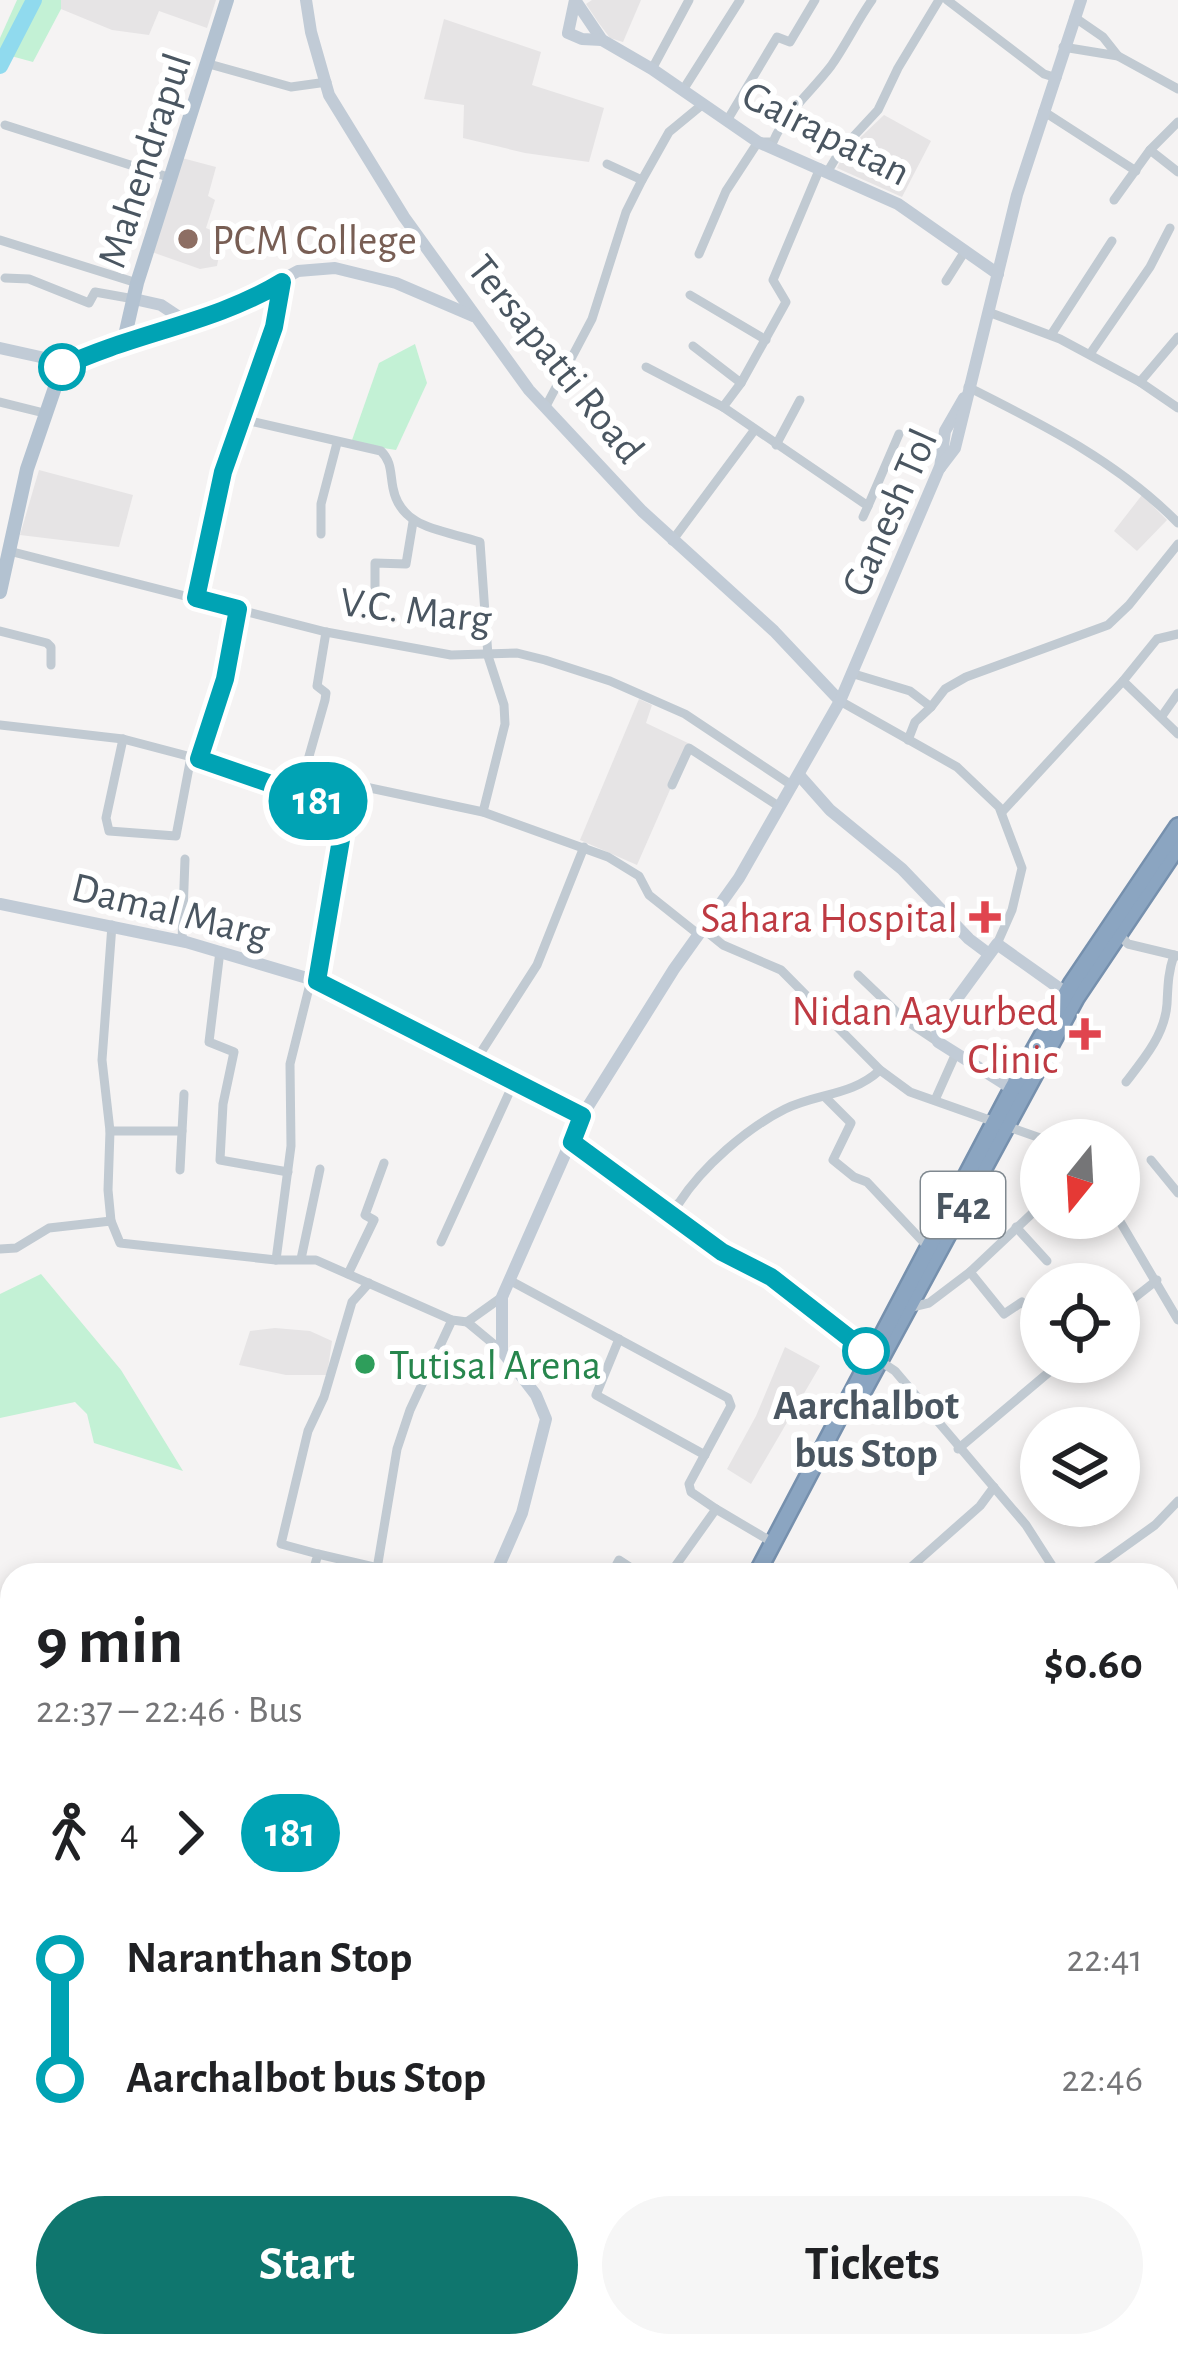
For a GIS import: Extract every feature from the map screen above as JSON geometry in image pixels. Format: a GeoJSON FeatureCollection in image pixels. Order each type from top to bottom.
{"type":"FeatureCollection","features":[{"type":"Feature","properties":{"kind":"highway","name":"F42"},"geometry":{"type":"LineString","coordinates":[[762,1563],[908,1308],[1066,993],[1178,826]]}},
{"type":"Feature","properties":{"kind":"highway","name":"F42"},"geometry":{"type":"LineString","coordinates":[[1017,1092],[1178,846]]}},
{"type":"Feature","properties":{"kind":"highway","name":"F42"},"geometry":{"type":"LineString","coordinates":[[773,1563],[928,1246],[1000,1124]]}},
{"type":"Feature","properties":{"kind":"main road","name":"Mahendrapul"},"geometry":{"type":"LineString","coordinates":[[124,340],[135,291],[227,0]]}},
{"type":"Feature","properties":{"kind":"main road","name":"Tersapatti Road"},"geometry":{"type":"LineString","coordinates":[[307,0],[329,95],[404,217],[544,409],[672,541],[774,632],[840,701]]}},
{"type":"Feature","properties":{"kind":"main road","name":"Gairapatan"},"geometry":{"type":"LineString","coordinates":[[574,0],[602,40],[758,142],[898,204],[998,274]]}},
{"type":"Feature","properties":{"kind":"main road"},"geometry":{"type":"LineString","coordinates":[[574,0],[568,33],[602,40]]}},
{"type":"Feature","properties":{"kind":"main road","name":"Ganesh Tol"},"geometry":{"type":"LineString","coordinates":[[502,1297],[582,1116],[739,878],[854,674],[940,469],[945,431],[966,391],[991,313],[1043,111],[1081,0]]}},
{"type":"Feature","properties":{"kind":"main road"},"geometry":{"type":"LineString","coordinates":[[0,592],[26,469],[62,368],[124,340],[228,309],[298,272],[335,268],[396,283],[474,316]]}},
{"type":"Feature","properties":{"kind":"main road"},"geometry":{"type":"LineString","coordinates":[[135,291],[185,322]]}},
{"type":"Feature","properties":{"kind":"main road"},"geometry":{"type":"LineString","coordinates":[[0,348],[44,358],[62,368]]}},
{"type":"Feature","properties":{"kind":"main road"},"geometry":{"type":"LineString","coordinates":[[796,780],[902,869],[969,939],[993,948],[1066,993]]}},
{"type":"Feature","properties":{"kind":"main road","name":"Damal Marg"},"geometry":{"type":"LineString","coordinates":[[0,904],[182,941],[314,981],[582,1116]]}},
{"type":"Feature","properties":{"kind":"main road"},"geometry":{"type":"LineString","coordinates":[[993,948],[937,1026],[938,1042],[1017,1092]]}},
{"type":"Feature","properties":{"kind":"main road"},"geometry":{"type":"LineString","coordinates":[[572,1142],[722,1252],[771,1277],[876,1357]]}},
{"type":"Feature","properties":{"kind":"main road"},"geometry":{"type":"LineString","coordinates":[[500,1563],[522,1513],[546,1419],[536,1395],[502,1351],[502,1297]]}},
{"type":"Feature","properties":{"kind":"street"},"geometry":{"type":"LineString","coordinates":[[652,69],[689,0]]}},
{"type":"Feature","properties":{"kind":"street"},"geometry":{"type":"LineString","coordinates":[[683,90],[740,0]]}},
{"type":"Feature","properties":{"kind":"street"},"geometry":{"type":"LineString","coordinates":[[728,119],[777,37],[790,42],[815,0]]}},
{"type":"Feature","properties":{"kind":"street"},"geometry":{"type":"LineString","coordinates":[[699,254],[726,191],[758,142],[773,142],[787,116],[832,64],[872,0]]}},
{"type":"Feature","properties":{"kind":"street"},"geometry":{"type":"LineString","coordinates":[[723,407],[786,302],[774,286],[824,170],[878,110],[898,68],[944,0],[1043,74],[1057,78]]}},
{"type":"Feature","properties":{"kind":"street"},"geometry":{"type":"LineString","coordinates":[[1074,17],[1103,37],[1118,56]]}},
{"type":"Feature","properties":{"kind":"street"},"geometry":{"type":"LineString","coordinates":[[1064,47],[1118,56],[1178,89]]}},
{"type":"Feature","properties":{"kind":"street"},"geometry":{"type":"LineString","coordinates":[[209,64],[291,87],[327,82]]}},
{"type":"Feature","properties":{"kind":"street"},"geometry":{"type":"LineString","coordinates":[[544,409],[592,319],[626,212],[642,180],[669,132],[703,104]]}},
{"type":"Feature","properties":{"kind":"street"},"geometry":{"type":"LineString","coordinates":[[1043,111],[1136,172]]}},
{"type":"Feature","properties":{"kind":"street"},"geometry":{"type":"LineString","coordinates":[[1114,200],[1150,150],[1178,122]]}},
{"type":"Feature","properties":{"kind":"street"},"geometry":{"type":"LineString","coordinates":[[5,125],[171,178]]}},
{"type":"Feature","properties":{"kind":"street"},"geometry":{"type":"LineString","coordinates":[[1150,150],[1178,172]]}},
{"type":"Feature","properties":{"kind":"street"},"geometry":{"type":"LineString","coordinates":[[608,164],[642,180]]}},
{"type":"Feature","properties":{"kind":"street"},"geometry":{"type":"LineString","coordinates":[[1090,354],[1150,267],[1170,228]]}},
{"type":"Feature","properties":{"kind":"street"},"geometry":{"type":"LineString","coordinates":[[0,240],[135,291]]}},
{"type":"Feature","properties":{"kind":"street"},"geometry":{"type":"LineString","coordinates":[[1051,335],[1112,241]]}},
{"type":"Feature","properties":{"kind":"street"},"geometry":{"type":"LineString","coordinates":[[946,281],[965,250]]}},
{"type":"Feature","properties":{"kind":"street"},"geometry":{"type":"LineString","coordinates":[[5,278],[29,279],[89,303],[95,292],[135,291]]}},
{"type":"Feature","properties":{"kind":"street"},"geometry":{"type":"LineString","coordinates":[[196,598],[223,472],[274,327],[282,282]]}},
{"type":"Feature","properties":{"kind":"street"},"geometry":{"type":"LineString","coordinates":[[690,295],[766,340]]}},
{"type":"Feature","properties":{"kind":"street"},"geometry":{"type":"LineString","coordinates":[[991,313],[1090,354],[1178,408]]}},
{"type":"Feature","properties":{"kind":"street"},"geometry":{"type":"LineString","coordinates":[[1140,382],[1178,337]]}},
{"type":"Feature","properties":{"kind":"street"},"geometry":{"type":"LineString","coordinates":[[693,346],[741,383]]}},
{"type":"Feature","properties":{"kind":"street"},"geometry":{"type":"LineString","coordinates":[[646,367],[723,407],[866,511],[899,434]]}},
{"type":"Feature","properties":{"kind":"street"},"geometry":{"type":"LineString","coordinates":[[966,391],[1114,467],[1145,489],[1178,523]]}},
{"type":"Feature","properties":{"kind":"street"},"geometry":{"type":"LineString","coordinates":[[776,446],[800,400]]}},
{"type":"Feature","properties":{"kind":"street"},"geometry":{"type":"LineString","coordinates":[[0,402],[44,412]]}},
{"type":"Feature","properties":{"kind":"street"},"geometry":{"type":"LineString","coordinates":[[241,418],[386,454],[396,502],[413,522],[480,542],[488,656],[504,705],[505,724],[483,812]]}},
{"type":"Feature","properties":{"kind":"street"},"geometry":{"type":"LineString","coordinates":[[672,541],[754,432]]}},
{"type":"Feature","properties":{"kind":"street","name":"V.C. Marg"},"geometry":{"type":"LineString","coordinates":[[321,534],[321,504],[338,443]]}},
{"type":"Feature","properties":{"kind":"street","name":"V.C. Marg"},"geometry":{"type":"LineString","coordinates":[[375,593],[375,563],[406,564],[413,522]]}},
{"type":"Feature","properties":{"kind":"street"},"geometry":{"type":"LineString","coordinates":[[908,740],[915,722],[945,689],[966,677],[1108,626],[1178,544]]}},
{"type":"Feature","properties":{"kind":"street","name":"V.C. Marg"},"geometry":{"type":"LineString","coordinates":[[9,551],[326,632],[451,655],[517,653],[610,681],[685,714],[796,780]]}},
{"type":"Feature","properties":{"kind":"street"},"geometry":{"type":"LineString","coordinates":[[123,740],[106,818],[109,831],[176,836],[195,758],[225,679],[238,609]]}},
{"type":"Feature","properties":{"kind":"street"},"geometry":{"type":"LineString","coordinates":[[0,632],[47,644],[51,665]]}},
{"type":"Feature","properties":{"kind":"street"},"geometry":{"type":"LineString","coordinates":[[298,795],[326,700],[326,693],[317,686],[326,632]]}},
{"type":"Feature","properties":{"kind":"street"},"geometry":{"type":"LineString","coordinates":[[1002,812],[1157,639],[1178,634]]}},
{"type":"Feature","properties":{"kind":"street"},"geometry":{"type":"LineString","coordinates":[[854,674],[910,691],[931,707]]}},
{"type":"Feature","properties":{"kind":"street"},"geometry":{"type":"LineString","coordinates":[[1123,680],[1178,734]]}},
{"type":"Feature","properties":{"kind":"street"},"geometry":{"type":"LineString","coordinates":[[1162,716],[1178,693]]}},
{"type":"Feature","properties":{"kind":"street"},"geometry":{"type":"LineString","coordinates":[[840,701],[957,767],[1002,812],[1022,868],[1012,910],[993,948]]}},
{"type":"Feature","properties":{"kind":"street"},"geometry":{"type":"LineString","coordinates":[[0,725],[123,740],[195,758],[346,810]]}},
{"type":"Feature","properties":{"kind":"street"},"geometry":{"type":"LineString","coordinates":[[672,785],[689,748],[780,808]]}},
{"type":"Feature","properties":{"kind":"street"},"geometry":{"type":"LineString","coordinates":[[277,1260],[288,1172],[290,1064],[314,981],[346,810],[356,784],[483,812],[584,848],[639,877],[649,896],[700,931],[782,970],[880,1070],[910,1091],[1020,1131]]}},
{"type":"Feature","properties":{"kind":"street"},"geometry":{"type":"LineString","coordinates":[[476,1060],[537,965],[584,848]]}},
{"type":"Feature","properties":{"kind":"street"},"geometry":{"type":"LineString","coordinates":[[182,941],[184,859]]}},
{"type":"Feature","properties":{"kind":"street"},"geometry":{"type":"LineString","coordinates":[[112,925],[103,1060],[110,1131],[107,1190],[120,1243],[316,1260],[452,1320],[467,1322],[502,1351]]}},
{"type":"Feature","properties":{"kind":"street"},"geometry":{"type":"LineString","coordinates":[[1118,934],[1128,944],[1176,956],[1165,982],[1167,1006],[1161,1027],[1150,1052],[1126,1082]]}},
{"type":"Feature","properties":{"kind":"street"},"geometry":{"type":"LineString","coordinates":[[220,951],[209,1042],[234,1052],[220,1160],[288,1172]]}},
{"type":"Feature","properties":{"kind":"street"},"geometry":{"type":"LineString","coordinates":[[858,975],[938,1042]]}},
{"type":"Feature","properties":{"kind":"street"},"geometry":{"type":"LineString","coordinates":[[935,1100],[956,1054]]}},
{"type":"Feature","properties":{"kind":"street"},"geometry":{"type":"LineString","coordinates":[[667,1210],[737,1143],[786,1109],[854,1090],[880,1070]]}},
{"type":"Feature","properties":{"kind":"street"},"geometry":{"type":"LineString","coordinates":[[441,1242],[514,1080]]}},
{"type":"Feature","properties":{"kind":"street"},"geometry":{"type":"LineString","coordinates":[[179,1170],[184,1094]]}},
{"type":"Feature","properties":{"kind":"street"},"geometry":{"type":"LineString","coordinates":[[825,1097],[851,1123],[833,1160],[867,1182],[928,1246]]}},
{"type":"Feature","properties":{"kind":"street"},"geometry":{"type":"LineString","coordinates":[[110,1131],[182,1131]]}},
{"type":"Feature","properties":{"kind":"street"},"geometry":{"type":"LineString","coordinates":[[1151,1160],[1178,1193]]}},
{"type":"Feature","properties":{"kind":"street"},"geometry":{"type":"LineString","coordinates":[[348,1274],[374,1220],[364,1215],[384,1163]]}},
{"type":"Feature","properties":{"kind":"street"},"geometry":{"type":"LineString","coordinates":[[302,1258],[320,1168]]}},
{"type":"Feature","properties":{"kind":"street"},"geometry":{"type":"LineString","coordinates":[[0,1249],[16,1248],[49,1228],[111,1221]]}},
{"type":"Feature","properties":{"kind":"street"},"geometry":{"type":"LineString","coordinates":[[908,1308],[929,1303],[970,1272],[1020,1223]]}},
{"type":"Feature","properties":{"kind":"street"},"geometry":{"type":"LineString","coordinates":[[1016,1227],[1047,1261]]}},
{"type":"Feature","properties":{"kind":"street"},"geometry":{"type":"LineString","coordinates":[[1131,1239],[1178,1320]]}},
{"type":"Feature","properties":{"kind":"street"},"geometry":{"type":"LineString","coordinates":[[970,1272],[1004,1314],[1020,1301]]}},
{"type":"Feature","properties":{"kind":"street"},"geometry":{"type":"LineString","coordinates":[[509,1280],[728,1398],[731,1406],[688,1488],[772,1542]]}},
{"type":"Feature","properties":{"kind":"street"},"geometry":{"type":"LineString","coordinates":[[1140,1293],[1157,1280]]}},
{"type":"Feature","properties":{"kind":"street"},"geometry":{"type":"LineString","coordinates":[[349,1563],[281,1544],[308,1431],[324,1396],[352,1302],[369,1283]]}},
{"type":"Feature","properties":{"kind":"street"},"geometry":{"type":"LineString","coordinates":[[467,1322],[502,1297]]}},
{"type":"Feature","properties":{"kind":"street"},"geometry":{"type":"LineString","coordinates":[[378,1563],[397,1449],[452,1320]]}},
{"type":"Feature","properties":{"kind":"street"},"geometry":{"type":"LineString","coordinates":[[619,1339],[596,1395],[705,1455]]}},
{"type":"Feature","properties":{"kind":"street"},"geometry":{"type":"LineString","coordinates":[[876,1357],[895,1371],[994,1487],[1050,1563]]}},
{"type":"Feature","properties":{"kind":"street"},"geometry":{"type":"LineString","coordinates":[[958,1449],[1035,1383]]}},
{"type":"Feature","properties":{"kind":"street"},"geometry":{"type":"LineString","coordinates":[[916,1563],[980,1506],[994,1487]]}},
{"type":"Feature","properties":{"kind":"street"},"geometry":{"type":"LineString","coordinates":[[1102,1563],[1155,1525],[1178,1501]]}},
{"type":"Feature","properties":{"kind":"street"},"geometry":{"type":"LineString","coordinates":[[678,1563],[716,1509]]}},
{"type":"Feature","properties":{"kind":"street"},"geometry":{"type":"LineString","coordinates":[[315,1563],[318,1554]]}},
{"type":"Feature","properties":{"kind":"shaded area"},"geometry":{"type":"Polygon","coordinates":[[[61,0],[216,0],[207,28],[159,11],[149,35],[112,30],[61,9],[61,0]]]}},
{"type":"Feature","properties":{"kind":"shaded area"},"geometry":{"type":"Polygon","coordinates":[[[641,0],[623,42],[610,38],[598,22],[586,4],[641,0]]]}},
{"type":"Feature","properties":{"kind":"shaded area"},"geometry":{"type":"Polygon","coordinates":[[[444,19],[541,52],[532,85],[604,108],[589,162],[463,138],[464,105],[424,99],[444,19]]]}},
{"type":"Feature","properties":{"kind":"shaded area"},"geometry":{"type":"Polygon","coordinates":[[[884,115],[931,141],[902,197],[837,168],[845,152],[884,115]]]}},
{"type":"Feature","properties":{"kind":"shaded area"},"geometry":{"type":"Polygon","coordinates":[[[182,158],[216,167],[208,196],[215,200],[206,228],[223,235],[217,266],[200,269],[149,251],[182,158]]]}},
{"type":"Feature","properties":{"kind":"shaded area"},"geometry":{"type":"Polygon","coordinates":[[[39,470],[133,495],[119,547],[20,535],[39,470]]]}},
{"type":"Feature","properties":{"kind":"shaded area"},"geometry":{"type":"Polygon","coordinates":[[[1142,495],[1167,520],[1137,551],[1114,531],[1142,495]]]}},
{"type":"Feature","properties":{"kind":"shaded area"},"geometry":{"type":"Polygon","coordinates":[[[639,699],[652,705],[646,723],[690,744],[637,865],[580,840],[639,699]]]}},
{"type":"Feature","properties":{"kind":"shaded area"},"geometry":{"type":"Polygon","coordinates":[[[250,1331],[310,1331],[332,1341],[327,1375],[286,1375],[239,1365],[250,1331]]]}},
{"type":"Feature","properties":{"kind":"shaded area"},"geometry":{"type":"Polygon","coordinates":[[[785,1347],[820,1366],[751,1484],[727,1469],[785,1347]]]}},
{"type":"Feature","properties":{"kind":"green space"},"geometry":{"type":"Polygon","coordinates":[[[17,0],[61,0],[61,9],[33,62],[0,53],[0,38],[17,0]]]}},
{"type":"Feature","properties":{"kind":"green space"},"geometry":{"type":"Polygon","coordinates":[[[415,344],[427,383],[396,450],[351,443],[379,363],[415,344]]]}},
{"type":"Feature","properties":{"kind":"green space"},"geometry":{"type":"Polygon","coordinates":[[[41,1274],[121,1370],[183,1471],[94,1443],[87,1414],[75,1402],[0,1418],[0,1294],[41,1274]]]}},
{"type":"Feature","properties":{"kind":"waterway"},"geometry":{"type":"LineString","coordinates":[[0,66],[34,0]]}},
{"type":"Feature","properties":{"kind":"bus line","name":"181"},"geometry":{"type":"LineString","coordinates":[[62,367],[124,340],[228,309],[282,282],[274,327],[223,472],[196,598],[238,609],[225,679],[199,759],[346,810],[317,981],[582,1116],[572,1142],[722,1252],[771,1277],[866,1351]]}},
{"type":"Feature","properties":{"kind":"place","name":"PCM College"},"geometry":{"type":"Point","coordinates":[188,239]}},
{"type":"Feature","properties":{"kind":"place","name":"Sahara Hospital"},"geometry":{"type":"Point","coordinates":[985,917]}},
{"type":"Feature","properties":{"kind":"place","name":"Nidan Aayurbed Clinic"},"geometry":{"type":"Point","coordinates":[1085,1034]}},
{"type":"Feature","properties":{"kind":"place","name":"Aarchalbot bus Stop"},"geometry":{"type":"Point","coordinates":[866,1351]}},
{"type":"Feature","properties":{"kind":"place","name":"Tutisal Arena"},"geometry":{"type":"Point","coordinates":[365,1364]}}]}
